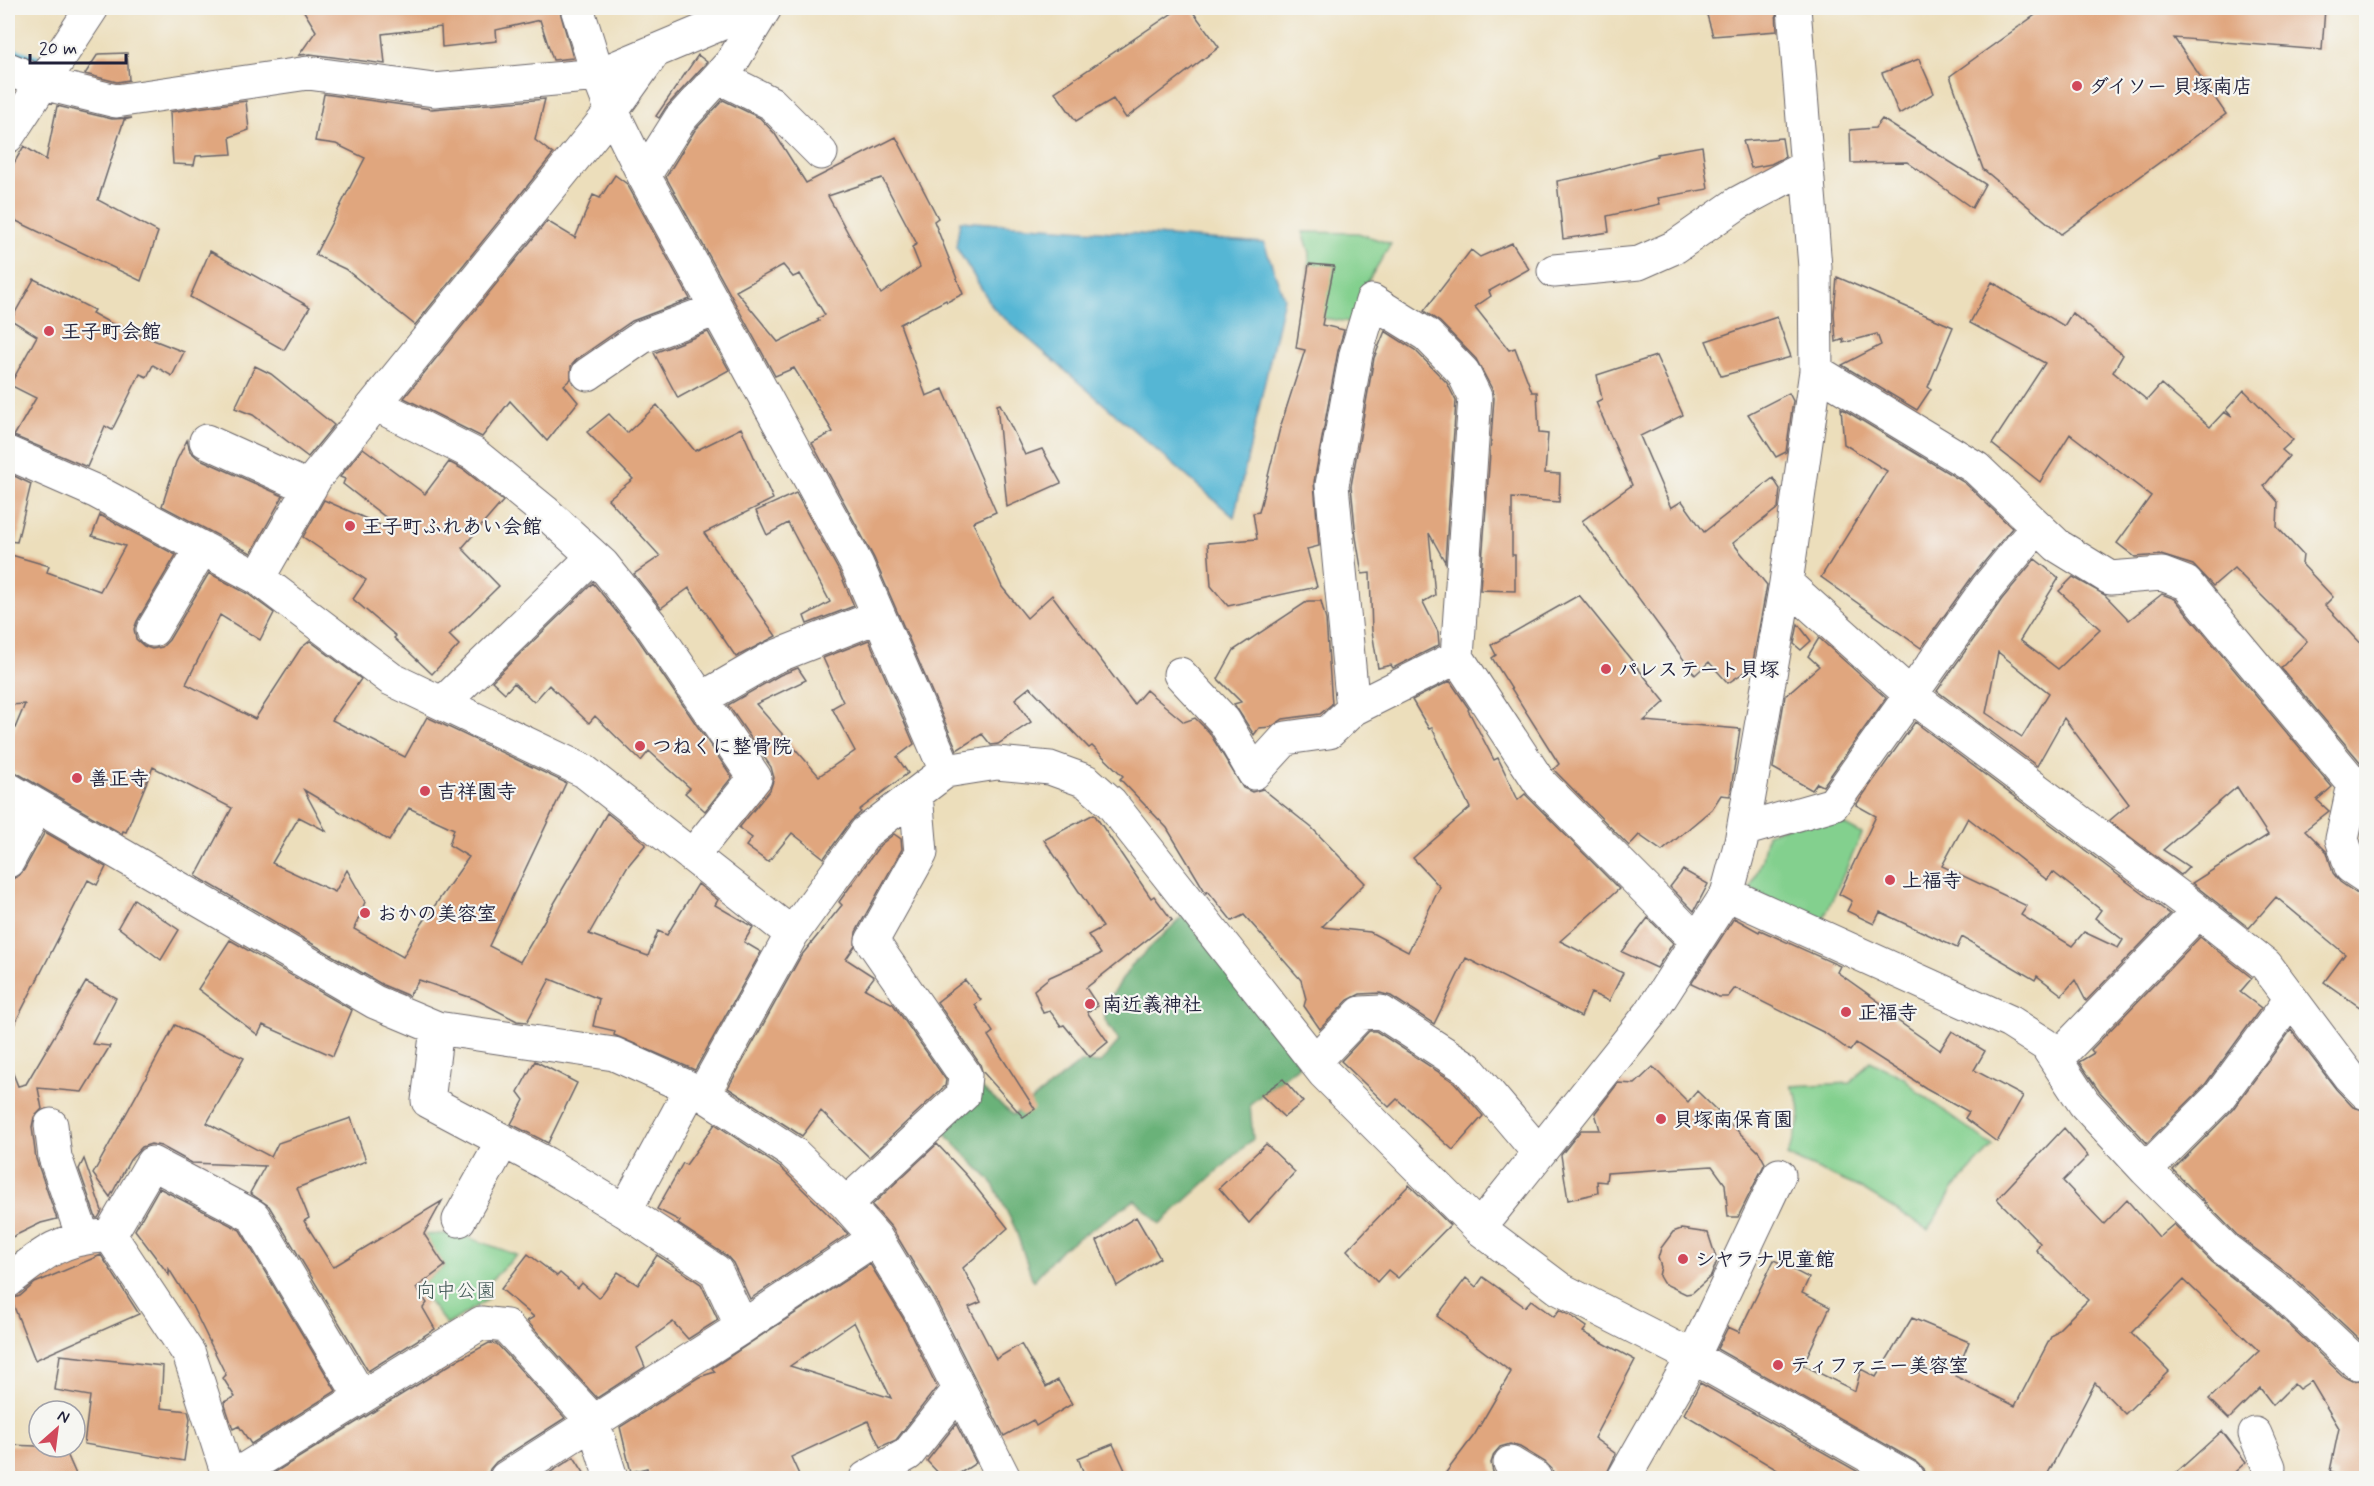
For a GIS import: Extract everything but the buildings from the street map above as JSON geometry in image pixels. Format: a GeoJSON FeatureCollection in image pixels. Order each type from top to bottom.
{"type":"FeatureCollection","features":[{"type":"Feature","properties":{"kind":"street"},"geometry":{"type":"LineString","coordinates":[[8,136],[92,8]]}},
{"type":"Feature","properties":{"kind":"street"},"geometry":{"type":"LineString","coordinates":[[577,8],[612,111],[644,176],[857,565],[946,771]]}},
{"type":"Feature","properties":{"kind":"street"},"geometry":{"type":"LineString","coordinates":[[8,69],[42,83],[116,101],[308,73],[434,90],[598,75],[758,8]]}},
{"type":"Feature","properties":{"kind":"street"},"geometry":{"type":"LineString","coordinates":[[644,176],[680,119],[732,62],[765,8]]}},
{"type":"Feature","properties":{"kind":"street"},"geometry":{"type":"LineString","coordinates":[[1479,1228],[1650,1014],[1726,894],[1743,830],[1786,583],[1816,371],[1815,267],[1794,8]]}},
{"type":"Feature","properties":{"kind":"street"},"geometry":{"type":"LineString","coordinates":[[258,578],[316,477],[612,111],[654,52]]}},
{"type":"Feature","properties":{"kind":"street"},"geometry":{"type":"LineString","coordinates":[[718,77],[771,103],[820,153]]}},
{"type":"Feature","properties":{"kind":"street"},"geometry":{"type":"LineString","coordinates":[[1554,272],[1640,263],[1675,247],[1738,203],[1807,166]]}},
{"type":"Feature","properties":{"kind":"street"},"geometry":{"type":"LineString","coordinates":[[1353,709],[1332,484],[1356,354],[1372,301],[1427,335],[1463,372],[1474,397],[1457,657],[1540,783],[1697,941]]}},
{"type":"Feature","properties":{"kind":"street"},"geometry":{"type":"LineString","coordinates":[[588,374],[642,337],[717,309]]}},
{"type":"Feature","properties":{"kind":"street"},"geometry":{"type":"LineString","coordinates":[[1816,371],[1976,468],[2058,546],[2110,578],[2162,574],[2186,584],[2354,784],[2342,839],[2351,867],[2367,877]]}},
{"type":"Feature","properties":{"kind":"street"},"geometry":{"type":"LineString","coordinates":[[375,404],[474,454],[544,511],[603,565],[651,625],[754,778],[692,856]]}},
{"type":"Feature","properties":{"kind":"street"},"geometry":{"type":"LineString","coordinates":[[206,441],[310,488]]}},
{"type":"Feature","properties":{"kind":"street"},"geometry":{"type":"LineString","coordinates":[[8,453],[98,492],[258,578],[391,679],[584,771],[792,934]]}},
{"type":"Feature","properties":{"kind":"street"},"geometry":{"type":"LineString","coordinates":[[1743,830],[1833,804],[1988,588],[2037,527]]}},
{"type":"Feature","properties":{"kind":"street"},"geometry":{"type":"LineString","coordinates":[[153,630],[202,548]]}},
{"type":"Feature","properties":{"kind":"street"},"geometry":{"type":"LineString","coordinates":[[443,703],[593,557]]}},
{"type":"Feature","properties":{"kind":"street"},"geometry":{"type":"LineString","coordinates":[[1786,583],[1912,696],[2266,965],[2291,999],[2361,1074]]}},
{"type":"Feature","properties":{"kind":"street"},"geometry":{"type":"LineString","coordinates":[[701,699],[772,658],[879,616]]}},
{"type":"Feature","properties":{"kind":"street"},"geometry":{"type":"LineString","coordinates":[[1180,674],[1224,721],[1254,773],[1286,738],[1329,732],[1353,709],[1457,657]]}},
{"type":"Feature","properties":{"kind":"street"},"geometry":{"type":"LineString","coordinates":[[625,1211],[792,934],[866,832],[946,771],[997,763],[1050,768],[1086,781],[1111,803],[1315,1061],[1479,1228],[1560,1289],[1693,1357],[1908,1479]]}},
{"type":"Feature","properties":{"kind":"street"},"geometry":{"type":"LineString","coordinates":[[8,789],[375,1002],[437,1028],[614,1054],[697,1092],[793,1153],[846,1204],[876,1238],[920,1309],[1004,1479]]}},
{"type":"Feature","properties":{"kind":"street"},"geometry":{"type":"LineString","coordinates":[[846,1204],[963,1095],[964,1075],[872,942],[921,853],[916,794]]}},
{"type":"Feature","properties":{"kind":"street"},"geometry":{"type":"LineString","coordinates":[[8,861],[36,806]]}},
{"type":"Feature","properties":{"kind":"street"},"geometry":{"type":"LineString","coordinates":[[1726,894],[2010,1022],[2046,1045],[2084,1103],[2225,1250],[2282,1293],[2357,1363],[2367,1357]]}},
{"type":"Feature","properties":{"kind":"street"},"geometry":{"type":"LineString","coordinates":[[2056,1059],[2198,912]]}},
{"type":"Feature","properties":{"kind":"street"},"geometry":{"type":"LineString","coordinates":[[2146,1170],[2218,1098],[2291,999]]}},
{"type":"Feature","properties":{"kind":"street"},"geometry":{"type":"LineString","coordinates":[[1315,1061],[1361,1013],[1381,1012],[1467,1068],[1539,1153]]}},
{"type":"Feature","properties":{"kind":"street"},"geometry":{"type":"LineString","coordinates":[[437,1028],[428,1101],[625,1211],[716,1271],[742,1327]]}},
{"type":"Feature","properties":{"kind":"street"},"geometry":{"type":"LineString","coordinates":[[51,1125],[55,1157],[97,1236],[189,1354],[230,1479],[481,1323],[506,1326],[593,1421],[612,1479]]}},
{"type":"Feature","properties":{"kind":"street"},"geometry":{"type":"LineString","coordinates":[[459,1220],[503,1141]]}},
{"type":"Feature","properties":{"kind":"street"},"geometry":{"type":"LineString","coordinates":[[8,1281],[56,1246],[97,1236],[152,1163],[253,1216],[361,1397]]}},
{"type":"Feature","properties":{"kind":"street"},"geometry":{"type":"LineString","coordinates":[[1624,1479],[1693,1357],[1779,1175]]}},
{"type":"Feature","properties":{"kind":"street"},"geometry":{"type":"LineString","coordinates":[[506,1479],[876,1238]]}},
{"type":"Feature","properties":{"kind":"street"},"geometry":{"type":"LineString","coordinates":[[866,1479],[908,1454],[960,1390]]}},
{"type":"Feature","properties":{"kind":"street"},"geometry":{"type":"LineString","coordinates":[[2255,1434],[2269,1467],[2268,1479]]}},
{"type":"Feature","properties":{"kind":"green space"},"geometry":{"type":"Polygon","coordinates":[[[1303,232],[1358,233],[1391,244],[1365,286],[1356,323],[1302,315],[1310,253],[1303,232]]]}},
{"type":"Feature","properties":{"kind":"green space"},"geometry":{"type":"Polygon","coordinates":[[[1823,813],[1862,834],[1821,924],[1750,889],[1762,859],[1767,834],[1823,813]]]}},
{"type":"Feature","properties":{"kind":"green space"},"geometry":{"type":"Polygon","coordinates":[[[1184,915],[1300,1065],[1250,1104],[1253,1139],[1160,1224],[1135,1200],[1062,1249],[1033,1281],[1015,1228],[992,1182],[940,1129],[980,1087],[1013,1115],[1081,1062],[1100,1063],[1119,1041],[1105,1020],[1104,1007],[1131,966],[1184,915]]]}},
{"type":"Feature","properties":{"kind":"green space"},"geometry":{"type":"Polygon","coordinates":[[[1870,1061],[1905,1078],[1918,1092],[1993,1146],[1953,1189],[1928,1230],[1860,1188],[1787,1156],[1797,1129],[1800,1112],[1799,1103],[1791,1086],[1851,1083],[1870,1061]]]}},
{"type":"Feature","properties":{"kind":"green space","name":"向中公園"},"geometry":{"type":"Polygon","coordinates":[[[456,1233],[517,1255],[482,1289],[488,1299],[447,1325],[417,1287],[445,1266],[424,1235],[456,1233]]]}},
{"type":"Feature","properties":{"kind":"water"},"geometry":{"type":"Polygon","coordinates":[[[960,221],[1264,243],[1284,298],[1234,517],[994,309],[956,247],[960,221]]]}},
{"type":"Feature","properties":{"kind":"waterway"},"geometry":{"type":"LineString","coordinates":[[8,50],[37,60]]}},
{"type":"Feature","properties":{"kind":"place","name":"ダイソー 貝塚南店"},"geometry":{"type":"Point","coordinates":[2077,86]}},
{"type":"Feature","properties":{"kind":"place","name":"王子町会館"},"geometry":{"type":"Point","coordinates":[49,331]}},
{"type":"Feature","properties":{"kind":"place","name":"王子町ふれあい会館"},"geometry":{"type":"Point","coordinates":[350,526]}},
{"type":"Feature","properties":{"kind":"place","name":"パレステート貝塚"},"geometry":{"type":"Point","coordinates":[1606,669]}},
{"type":"Feature","properties":{"kind":"place","name":"つねくに整骨院"},"geometry":{"type":"Point","coordinates":[640,746]}},
{"type":"Feature","properties":{"kind":"place","name":"善正寺"},"geometry":{"type":"Point","coordinates":[77,778]}},
{"type":"Feature","properties":{"kind":"place","name":"吉祥園寺"},"geometry":{"type":"Point","coordinates":[425,791]}},
{"type":"Feature","properties":{"kind":"place","name":"上福寺"},"geometry":{"type":"Point","coordinates":[1890,880]}},
{"type":"Feature","properties":{"kind":"place","name":"おかの美容室"},"geometry":{"type":"Point","coordinates":[365,913]}},
{"type":"Feature","properties":{"kind":"place","name":"南近義神社"},"geometry":{"type":"Point","coordinates":[1090,1004]}},
{"type":"Feature","properties":{"kind":"place","name":"正福寺"},"geometry":{"type":"Point","coordinates":[1846,1012]}},
{"type":"Feature","properties":{"kind":"place","name":"貝塚南保育園"},"geometry":{"type":"Point","coordinates":[1661,1119]}},
{"type":"Feature","properties":{"kind":"place","name":"シヤラナ児童館"},"geometry":{"type":"Point","coordinates":[1683,1259]}},
{"type":"Feature","properties":{"kind":"place","name":"ティファニー美容室"},"geometry":{"type":"Point","coordinates":[1778,1365]}}]}
